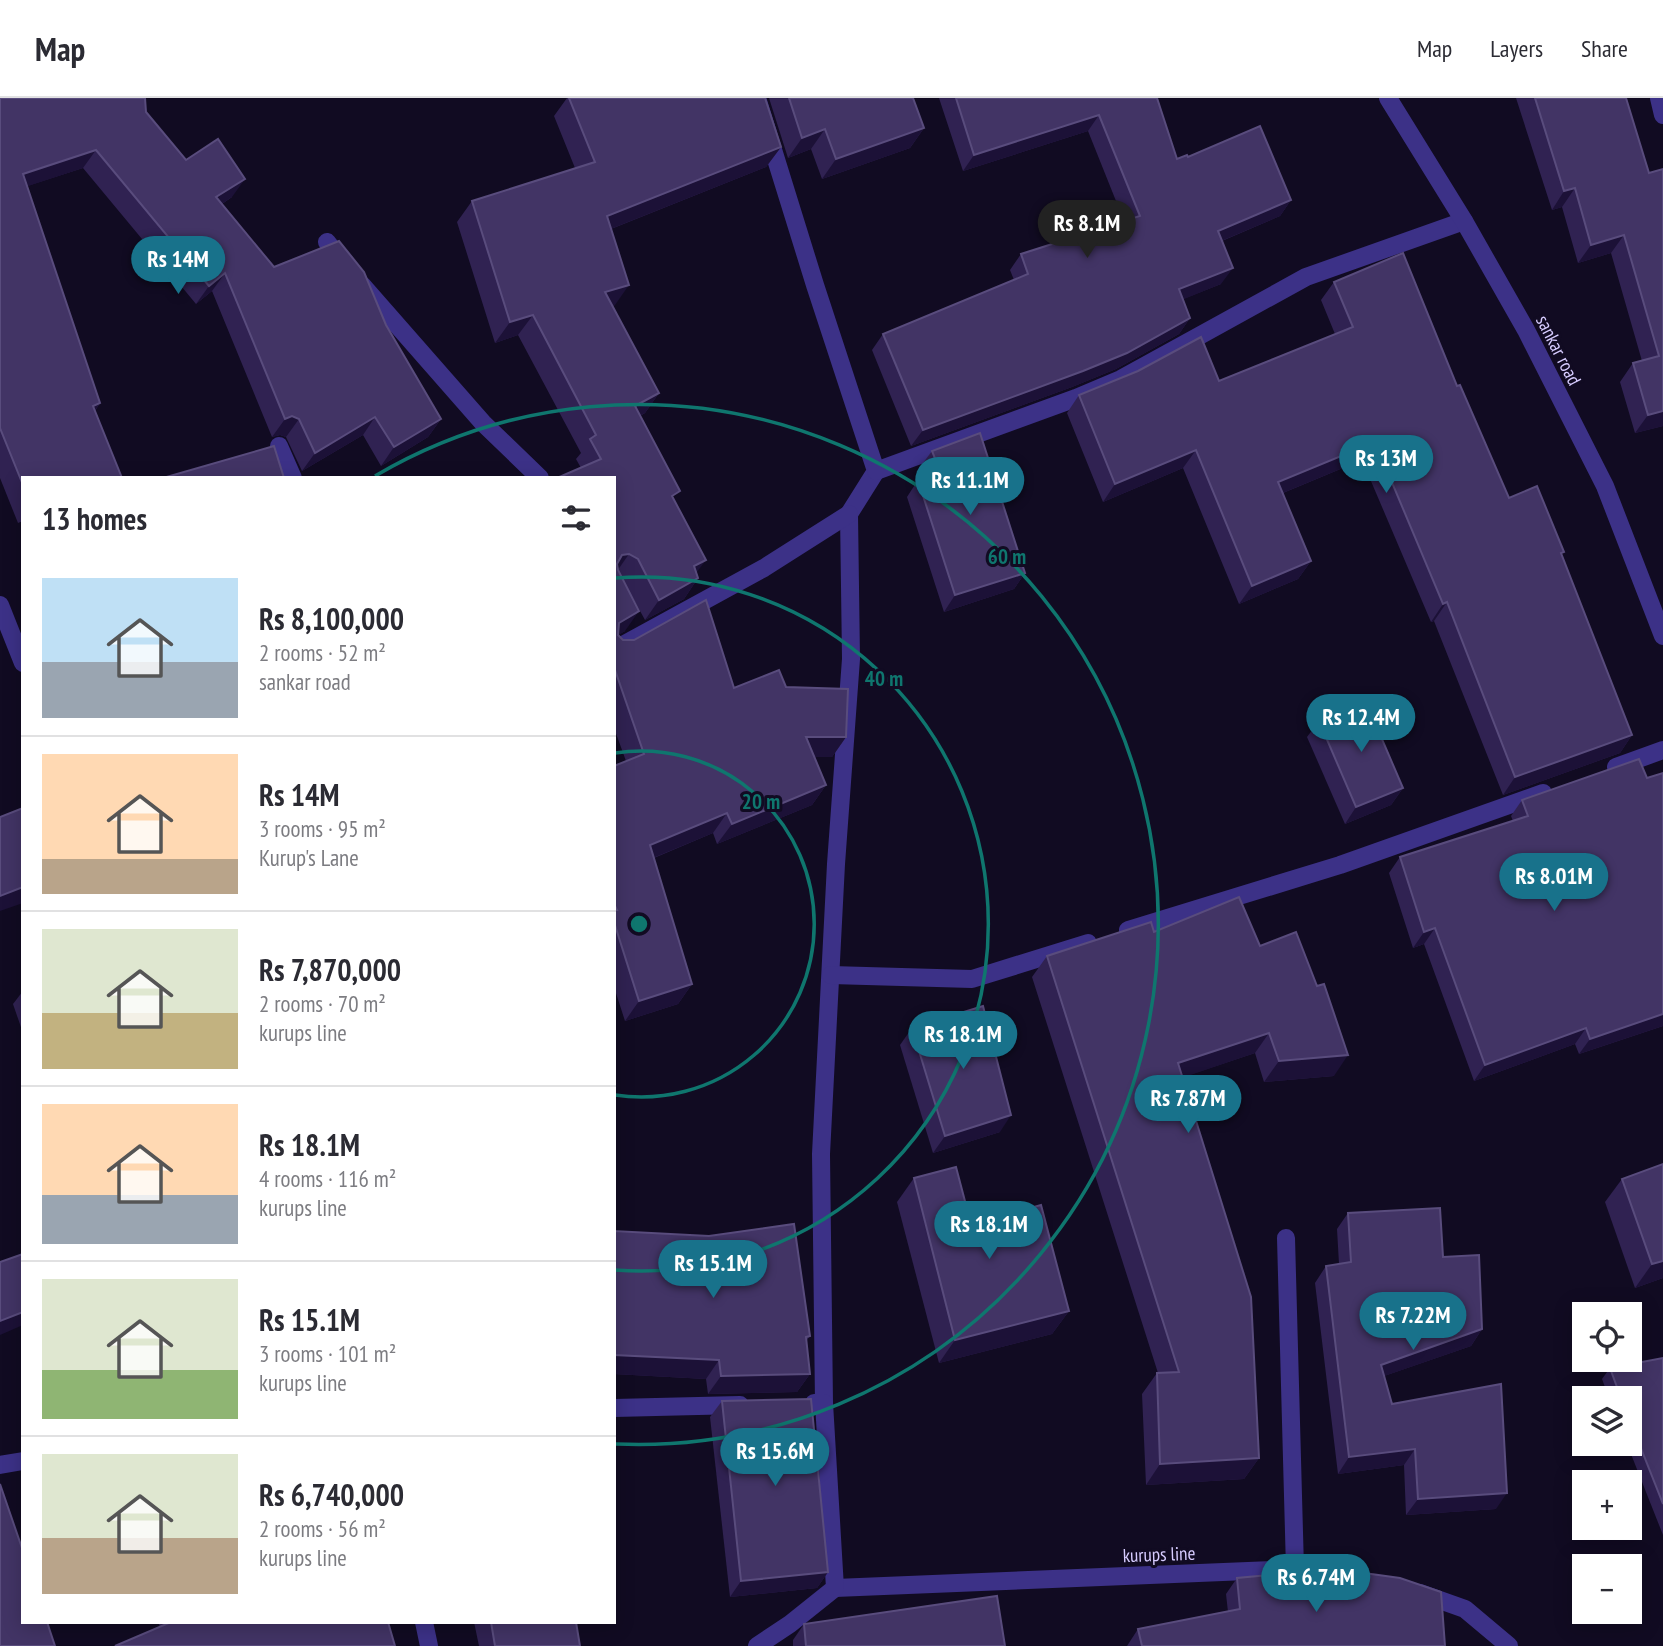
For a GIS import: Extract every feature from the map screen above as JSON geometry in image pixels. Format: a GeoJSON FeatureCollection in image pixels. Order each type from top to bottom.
{"type":"FeatureCollection","features":[{"type":"Feature","properties":{"kind":"street"},"geometry":{"type":"LineString","coordinates":[[757,98],[876,471]]}},
{"type":"Feature","properties":{"kind":"street","name":"sankar road"},"geometry":{"type":"LineString","coordinates":[[1388,98],[1464,221],[1526,330],[1605,486],[1663,636]]}},
{"type":"Feature","properties":{"kind":"street"},"geometry":{"type":"LineString","coordinates":[[1659,98],[1663,115]]}},
{"type":"Feature","properties":{"kind":"street"},"geometry":{"type":"LineString","coordinates":[[616,649],[764,568],[849,514],[876,471],[1121,379],[1306,277],[1464,221]]}},
{"type":"Feature","properties":{"kind":"street"},"geometry":{"type":"LineString","coordinates":[[327,242],[483,423],[538,476]]}},
{"type":"Feature","properties":{"kind":"street"},"geometry":{"type":"LineString","coordinates":[[279,446],[292,476]]}},
{"type":"Feature","properties":{"kind":"street"},"geometry":{"type":"LineString","coordinates":[[757,1646],[835,1588],[824,1403],[821,1154],[851,659],[849,514]]}},
{"type":"Feature","properties":{"kind":"street"},"geometry":{"type":"LineString","coordinates":[[0,605],[21,658]]}},
{"type":"Feature","properties":{"kind":"street"},"geometry":{"type":"LineString","coordinates":[[630,615],[640,635]]}},
{"type":"Feature","properties":{"kind":"street"},"geometry":{"type":"LineString","coordinates":[[1598,773],[1663,750]]}},
{"type":"Feature","properties":{"kind":"street"},"geometry":{"type":"LineString","coordinates":[[831,975],[972,979],[1340,865],[1560,787]]}},
{"type":"Feature","properties":{"kind":"street"},"geometry":{"type":"LineString","coordinates":[[1286,1238],[1295,1569]]}},
{"type":"Feature","properties":{"kind":"street"},"geometry":{"type":"LineString","coordinates":[[798,1403],[824,1403]]}},
{"type":"Feature","properties":{"kind":"street"},"geometry":{"type":"LineString","coordinates":[[616,1408],[758,1404]]}},
{"type":"Feature","properties":{"kind":"street"},"geometry":{"type":"LineString","coordinates":[[0,1465],[21,1461]]}},
{"type":"Feature","properties":{"kind":"street","name":"kurups line"},"geometry":{"type":"LineString","coordinates":[[835,1588],[1295,1569],[1350,1577]]}},
{"type":"Feature","properties":{"kind":"street"},"geometry":{"type":"LineString","coordinates":[[1403,1587],[1465,1609],[1509,1646]]}},
{"type":"Feature","properties":{"kind":"street"},"geometry":{"type":"LineString","coordinates":[[424,1624],[429,1646]]}},
{"type":"Feature","properties":{"kind":"building"},"geometry":{"type":"Polygon","coordinates":[[[0,98],[145,98],[146,112],[186,160],[218,139],[245,179],[216,197],[274,267],[339,241],[364,272],[386,325],[441,419],[394,447],[375,417],[315,453],[299,419],[292,416],[285,419],[225,273],[209,286],[96,150],[23,174],[100,403],[93,406],[121,476],[21,476],[21,480],[0,428],[0,98]]]}},
{"type":"Feature","properties":{"kind":"building"},"geometry":{"type":"Polygon","coordinates":[[[569,98],[765,98],[781,147],[607,216],[629,285],[605,292],[659,393],[635,406],[680,491],[672,496],[706,560],[694,566],[698,578],[659,600],[638,559],[629,554],[622,555],[617,564],[618,570],[639,611],[619,623],[618,635],[623,640],[634,640],[706,600],[734,688],[779,670],[786,687],[848,689],[846,737],[806,737],[826,785],[732,824],[727,813],[650,845],[692,984],[639,1001],[616,928],[616,765],[644,754],[616,673],[616,476],[562,476],[601,459],[590,439],[596,435],[533,315],[510,322],[472,201],[595,162],[569,98]]]}},
{"type":"Feature","properties":{"kind":"building"},"geometry":{"type":"Polygon","coordinates":[[[789,98],[913,98],[924,128],[836,159],[825,129],[802,138],[789,98]]]}},
{"type":"Feature","properties":{"kind":"building"},"geometry":{"type":"Polygon","coordinates":[[[956,98],[1157,98],[1177,159],[1187,155],[1188,157],[1260,126],[1291,200],[1218,231],[1233,268],[1179,289],[1190,318],[1127,353],[923,430],[883,334],[1028,274],[1021,254],[1140,216],[1099,115],[974,155],[956,98]]]}},
{"type":"Feature","properties":{"kind":"building"},"geometry":{"type":"Polygon","coordinates":[[[1535,98],[1626,98],[1649,173],[1663,169],[1663,411],[1648,415],[1633,363],[1659,356],[1624,235],[1591,245],[1575,188],[1564,191],[1535,98]]]}},
{"type":"Feature","properties":{"kind":"building"},"geometry":{"type":"Polygon","coordinates":[[[1403,253],[1457,386],[1460,385],[1509,498],[1537,486],[1632,735],[1515,777],[1447,602],[1443,604],[1375,442],[1278,482],[1311,561],[1252,586],[1196,450],[1115,484],[1079,395],[1138,371],[1201,337],[1219,381],[1353,327],[1334,282],[1403,253]]]}},
{"type":"Feature","properties":{"kind":"building"},"geometry":{"type":"Polygon","coordinates":[[[980,433],[1025,573],[955,595],[918,480],[941,473],[932,451],[980,433]]]}},
{"type":"Feature","properties":{"kind":"building"},"geometry":{"type":"Polygon","coordinates":[[[274,446],[283,476],[170,476],[274,446]]]}},
{"type":"Feature","properties":{"kind":"building"},"geometry":{"type":"Polygon","coordinates":[[[1366,702],[1403,788],[1356,807],[1319,721],[1366,702]]]}},
{"type":"Feature","properties":{"kind":"building"},"geometry":{"type":"Polygon","coordinates":[[[1639,759],[1647,778],[1663,773],[1663,1014],[1590,1039],[1586,1028],[1485,1065],[1435,928],[1424,932],[1400,857],[1528,816],[1522,800],[1639,759]]]}},
{"type":"Feature","properties":{"kind":"building"},"geometry":{"type":"Polygon","coordinates":[[[21,809],[21,888],[0,896],[0,817],[21,809]]]}},
{"type":"Feature","properties":{"kind":"building"},"geometry":{"type":"Polygon","coordinates":[[[1239,897],[1260,946],[1296,932],[1317,986],[1324,984],[1348,1055],[1279,1061],[1269,1033],[1178,1063],[1251,1297],[1259,1458],[1160,1464],[1157,1373],[1179,1372],[1047,956],[1151,922],[1154,932],[1239,897]]]}},
{"type":"Feature","properties":{"kind":"building"},"geometry":{"type":"Polygon","coordinates":[[[983,1006],[1011,1115],[945,1136],[912,1028],[983,1006]]]}},
{"type":"Feature","properties":{"kind":"building"},"geometry":{"type":"Polygon","coordinates":[[[1663,1164],[1663,1261],[1652,1264],[1622,1179],[1663,1164]]]}},
{"type":"Feature","properties":{"kind":"building"},"geometry":{"type":"Polygon","coordinates":[[[956,1167],[971,1224],[1041,1205],[1069,1311],[955,1340],[914,1178],[956,1167]]]}},
{"type":"Feature","properties":{"kind":"building"},"geometry":{"type":"Polygon","coordinates":[[[1440,1208],[1443,1257],[1479,1255],[1482,1329],[1381,1365],[1392,1404],[1501,1384],[1507,1493],[1418,1499],[1415,1449],[1349,1457],[1326,1266],[1351,1262],[1348,1213],[1440,1208]]]}},
{"type":"Feature","properties":{"kind":"building"},"geometry":{"type":"Polygon","coordinates":[[[794,1224],[810,1336],[806,1337],[810,1374],[721,1376],[719,1360],[616,1355],[616,1231],[709,1236],[794,1224]]]}},
{"type":"Feature","properties":{"kind":"building"},"geometry":{"type":"Polygon","coordinates":[[[21,1255],[21,1313],[0,1321],[0,1262],[21,1255]]]}},
{"type":"Feature","properties":{"kind":"building"},"geometry":{"type":"Polygon","coordinates":[[[1663,1358],[1663,1504],[1642,1451],[1642,1386],[1617,1386],[1611,1372],[1642,1372],[1642,1362],[1663,1358]]]}},
{"type":"Feature","properties":{"kind":"building"},"geometry":{"type":"Polygon","coordinates":[[[811,1399],[828,1572],[741,1581],[722,1401],[811,1399]]]}},
{"type":"Feature","properties":{"kind":"building"},"geometry":{"type":"Polygon","coordinates":[[[0,1484],[21,1545],[21,1624],[48,1624],[55,1646],[0,1646],[0,1484]]]}},
{"type":"Feature","properties":{"kind":"building"},"geometry":{"type":"Polygon","coordinates":[[[1335,1569],[1400,1578],[1441,1592],[1445,1646],[1142,1646],[1138,1629],[1240,1609],[1237,1578],[1335,1569]]]}},
{"type":"Feature","properties":{"kind":"building"},"geometry":{"type":"Polygon","coordinates":[[[997,1596],[1005,1646],[806,1646],[804,1624],[997,1596]]]}},
{"type":"Feature","properties":{"kind":"building"},"geometry":{"type":"Polygon","coordinates":[[[166,1624],[389,1624],[395,1646],[115,1646],[166,1624]]]}},
{"type":"Feature","properties":{"kind":"building"},"geometry":{"type":"Polygon","coordinates":[[[491,1624],[576,1624],[580,1646],[495,1646],[491,1624]]]}}]}
